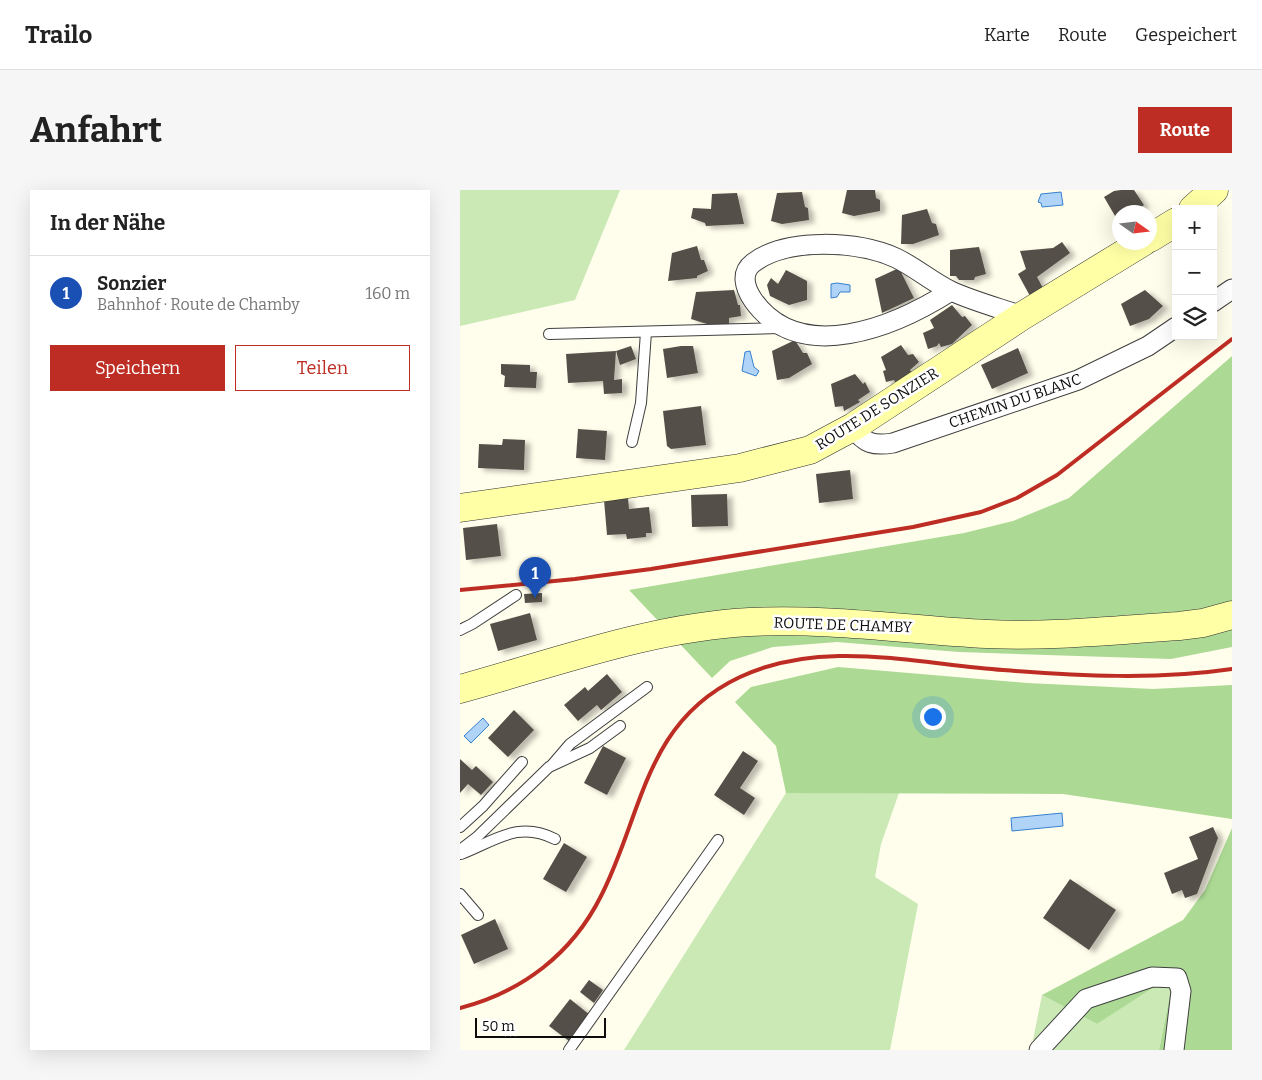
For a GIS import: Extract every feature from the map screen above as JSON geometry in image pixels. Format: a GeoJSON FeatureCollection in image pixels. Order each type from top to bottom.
{"type":"FeatureCollection","features":[{"type":"Feature","properties":{"kind":"street"},"geometry":{"type":"LineString","coordinates":[[1197,205],[1214,190]]}},
{"type":"Feature","properties":{"kind":"street"},"geometry":{"type":"LineString","coordinates":[[1157,234],[1172,224]]}},
{"type":"Feature","properties":{"kind":"street"},"geometry":{"type":"LineString","coordinates":[[951,291],[927,306],[880,326],[843,335],[810,335],[781,328],[758,306],[746,286],[747,269],[752,264],[774,252],[816,244],[858,247],[896,258],[951,291],[1022,316]]}},
{"type":"Feature","properties":{"kind":"street","name":"ROUTE DE SONZIER"},"geometry":{"type":"LineString","coordinates":[[460,508],[765,463],[810,450],[853,427],[1022,316],[1130,250]]}},
{"type":"Feature","properties":{"kind":"street"},"geometry":{"type":"LineString","coordinates":[[1217,299],[1232,289]]}},
{"type":"Feature","properties":{"kind":"street","name":"CHEMIN DU BLANC"},"geometry":{"type":"LineString","coordinates":[[853,427],[863,440],[874,446],[893,443],[1078,380],[1148,346],[1172,330]]}},
{"type":"Feature","properties":{"kind":"street","name":"ROUTE DE CHAMBY"},"geometry":{"type":"LineString","coordinates":[[460,689],[653,635],[700,627],[750,622],[848,622],[986,634],[1034,635],[1187,625],[1232,615]]}},
{"type":"Feature","properties":{"kind":"street"},"geometry":{"type":"LineString","coordinates":[[1038,1050],[1086,999],[1152,977],[1177,978],[1181,991],[1174,1050]]}},
{"type":"Feature","properties":{"kind":"lane"},"geometry":{"type":"LineString","coordinates":[[549,334],[781,328]]}},
{"type":"Feature","properties":{"kind":"lane"},"geometry":{"type":"LineString","coordinates":[[632,442],[641,404],[646,332]]}},
{"type":"Feature","properties":{"kind":"lane"},"geometry":{"type":"LineString","coordinates":[[460,630],[516,595]]}},
{"type":"Feature","properties":{"kind":"lane"},"geometry":{"type":"LineString","coordinates":[[460,850],[477,837],[549,768],[570,744],[647,687]]}},
{"type":"Feature","properties":{"kind":"lane"},"geometry":{"type":"LineString","coordinates":[[549,768],[590,748],[620,726]]}},
{"type":"Feature","properties":{"kind":"lane"},"geometry":{"type":"LineString","coordinates":[[460,827],[483,806],[522,762]]}},
{"type":"Feature","properties":{"kind":"lane"},"geometry":{"type":"LineString","coordinates":[[460,855],[503,834],[526,830],[544,833],[555,839]]}},
{"type":"Feature","properties":{"kind":"lane"},"geometry":{"type":"LineString","coordinates":[[569,1050],[718,840]]}},
{"type":"Feature","properties":{"kind":"lane"},"geometry":{"type":"LineString","coordinates":[[460,894],[478,915]]}},
{"type":"Feature","properties":{"kind":"green space"},"geometry":{"type":"Polygon","coordinates":[[[460,190],[620,190],[575,300],[460,326],[460,190]]]}},
{"type":"Feature","properties":{"kind":"green space"},"geometry":{"type":"Polygon","coordinates":[[[1232,356],[1232,647],[1171,659],[959,652],[837,642],[773,647],[730,661],[712,678],[629,590],[964,533],[1013,521],[1069,498],[1232,356]]]}},
{"type":"Feature","properties":{"kind":"green space"},"geometry":{"type":"Polygon","coordinates":[[[838,667],[1027,683],[1153,689],[1232,685],[1232,819],[1063,794],[786,793],[776,746],[735,702],[751,687],[838,667]]]}},
{"type":"Feature","properties":{"kind":"green space"},"geometry":{"type":"Polygon","coordinates":[[[786,793],[899,793],[881,844],[875,877],[918,904],[890,1050],[624,1050],[786,793]]]}},
{"type":"Feature","properties":{"kind":"green space"},"geometry":{"type":"Polygon","coordinates":[[[1232,828],[1232,1050],[1159,1050],[1174,974],[1097,1024],[1042,995],[1183,920],[1205,890],[1232,828]]]}},
{"type":"Feature","properties":{"kind":"green space"},"geometry":{"type":"Polygon","coordinates":[[[1174,973],[1159,1050],[1031,1050],[1042,995],[1097,1024],[1174,973]]]}},
{"type":"Feature","properties":{"kind":"water"},"geometry":{"type":"Polygon","coordinates":[[[1061,192],[1063,205],[1042,207],[1041,203],[1038,202],[1041,194],[1061,192]]]}},
{"type":"Feature","properties":{"kind":"water"},"geometry":{"type":"Polygon","coordinates":[[[831,284],[850,285],[850,292],[840,292],[837,297],[831,298],[831,284]]]}},
{"type":"Feature","properties":{"kind":"water"},"geometry":{"type":"Polygon","coordinates":[[[750,351],[754,367],[759,371],[756,376],[742,371],[745,352],[750,351]]]}},
{"type":"Feature","properties":{"kind":"water"},"geometry":{"type":"Polygon","coordinates":[[[483,718],[489,725],[471,743],[464,736],[483,718]]]}},
{"type":"Feature","properties":{"kind":"water"},"geometry":{"type":"Polygon","coordinates":[[[1062,813],[1063,826],[1012,831],[1011,818],[1062,813]]]}},
{"type":"Feature","properties":{"kind":"building"},"geometry":{"type":"Polygon","coordinates":[[[847,190],[875,190],[876,198],[880,200],[880,211],[854,216],[842,213],[847,190]]]}},
{"type":"Feature","properties":{"kind":"building"},"geometry":{"type":"Polygon","coordinates":[[[1134,190],[1144,205],[1112,205],[1112,211],[1104,197],[1114,191],[1134,190]]]}},
{"type":"Feature","properties":{"kind":"building"},"geometry":{"type":"Polygon","coordinates":[[[802,192],[805,207],[808,208],[809,220],[782,224],[771,221],[777,193],[802,192]]]}},
{"type":"Feature","properties":{"kind":"building"},"geometry":{"type":"Polygon","coordinates":[[[737,193],[744,224],[706,226],[705,223],[691,218],[693,208],[711,209],[712,194],[737,193]]]}},
{"type":"Feature","properties":{"kind":"building"},"geometry":{"type":"Polygon","coordinates":[[[927,209],[932,223],[936,224],[939,235],[913,244],[901,244],[902,215],[927,209]]]}},
{"type":"Feature","properties":{"kind":"building"},"geometry":{"type":"Polygon","coordinates":[[[1062,242],[1070,253],[1037,277],[1043,288],[1030,296],[1018,274],[1026,269],[1020,251],[1053,248],[1062,242]]]}},
{"type":"Feature","properties":{"kind":"building"},"geometry":{"type":"Polygon","coordinates":[[[697,246],[701,260],[704,260],[708,271],[697,276],[697,278],[668,281],[672,253],[697,246]]]}},
{"type":"Feature","properties":{"kind":"building"},"geometry":{"type":"Polygon","coordinates":[[[979,247],[986,274],[975,277],[974,280],[959,280],[956,276],[950,276],[950,250],[979,247]]]}},
{"type":"Feature","properties":{"kind":"building"},"geometry":{"type":"Polygon","coordinates":[[[899,268],[914,298],[882,313],[875,279],[899,268]]]}},
{"type":"Feature","properties":{"kind":"building"},"geometry":{"type":"Polygon","coordinates":[[[786,270],[807,281],[807,300],[789,305],[770,296],[767,285],[771,278],[778,284],[786,270]]]}},
{"type":"Feature","properties":{"kind":"building"},"geometry":{"type":"Polygon","coordinates":[[[734,290],[738,305],[740,305],[741,316],[729,318],[729,324],[707,324],[691,319],[696,292],[734,290]]]}},
{"type":"Feature","properties":{"kind":"building"},"geometry":{"type":"Polygon","coordinates":[[[1145,290],[1163,306],[1149,319],[1130,326],[1121,304],[1145,290]]]}},
{"type":"Feature","properties":{"kind":"building"},"geometry":{"type":"Polygon","coordinates":[[[952,305],[972,325],[952,344],[941,347],[939,343],[937,346],[928,349],[923,333],[934,328],[930,320],[952,305]]]}},
{"type":"Feature","properties":{"kind":"building"},"geometry":{"type":"Polygon","coordinates":[[[795,340],[803,353],[807,353],[812,364],[789,378],[777,380],[772,351],[795,340]]]}},
{"type":"Feature","properties":{"kind":"building"},"geometry":{"type":"Polygon","coordinates":[[[901,345],[908,355],[913,354],[919,362],[910,370],[912,373],[896,384],[894,380],[886,382],[883,371],[886,370],[881,357],[901,345]]]}},
{"type":"Feature","properties":{"kind":"building"},"geometry":{"type":"Polygon","coordinates":[[[631,346],[636,359],[620,365],[616,351],[631,346]]]}},
{"type":"Feature","properties":{"kind":"building"},"geometry":{"type":"Polygon","coordinates":[[[693,346],[698,373],[667,378],[663,349],[693,346]]]}},
{"type":"Feature","properties":{"kind":"building"},"geometry":{"type":"Polygon","coordinates":[[[1018,348],[1028,373],[992,389],[981,365],[1018,348]]]}},
{"type":"Feature","properties":{"kind":"building"},"geometry":{"type":"Polygon","coordinates":[[[616,351],[614,380],[622,379],[622,393],[604,394],[603,381],[568,383],[566,354],[616,351]]]}},
{"type":"Feature","properties":{"kind":"building"},"geometry":{"type":"Polygon","coordinates":[[[501,364],[530,365],[530,372],[537,372],[536,388],[504,387],[505,376],[501,374],[501,364]]]}},
{"type":"Feature","properties":{"kind":"building"},"geometry":{"type":"Polygon","coordinates":[[[855,374],[863,384],[865,382],[870,392],[858,400],[860,402],[844,411],[843,406],[835,407],[831,384],[855,374]]]}},
{"type":"Feature","properties":{"kind":"building"},"geometry":{"type":"Polygon","coordinates":[[[701,406],[706,445],[671,449],[667,446],[663,411],[701,406]]]}},
{"type":"Feature","properties":{"kind":"building"},"geometry":{"type":"Polygon","coordinates":[[[578,429],[607,431],[605,460],[576,458],[578,429]]]}},
{"type":"Feature","properties":{"kind":"building"},"geometry":{"type":"Polygon","coordinates":[[[503,439],[525,440],[524,470],[478,468],[479,444],[502,445],[503,439]]]}},
{"type":"Feature","properties":{"kind":"building"},"geometry":{"type":"Polygon","coordinates":[[[850,470],[853,499],[819,503],[816,474],[850,470]]]}},
{"type":"Feature","properties":{"kind":"building"},"geometry":{"type":"Polygon","coordinates":[[[727,494],[728,526],[692,527],[691,495],[727,494]]]}},
{"type":"Feature","properties":{"kind":"building"},"geometry":{"type":"Polygon","coordinates":[[[628,498],[629,509],[649,507],[652,533],[646,533],[646,537],[627,539],[626,534],[607,535],[604,500],[628,498]]]}},
{"type":"Feature","properties":{"kind":"building"},"geometry":{"type":"Polygon","coordinates":[[[497,524],[501,556],[466,560],[463,528],[497,524]]]}},
{"type":"Feature","properties":{"kind":"building"},"geometry":{"type":"Polygon","coordinates":[[[542,593],[542,602],[525,603],[524,594],[542,593]]]}},
{"type":"Feature","properties":{"kind":"building"},"geometry":{"type":"Polygon","coordinates":[[[530,613],[537,640],[498,651],[490,624],[530,613]]]}},
{"type":"Feature","properties":{"kind":"building"},"geometry":{"type":"Polygon","coordinates":[[[607,674],[622,692],[601,710],[597,705],[578,721],[564,705],[585,687],[588,691],[607,674]]]}},
{"type":"Feature","properties":{"kind":"building"},"geometry":{"type":"Polygon","coordinates":[[[514,710],[534,730],[508,757],[488,738],[514,710]]]}},
{"type":"Feature","properties":{"kind":"building"},"geometry":{"type":"Polygon","coordinates":[[[603,746],[626,758],[607,795],[584,783],[603,746]]]}},
{"type":"Feature","properties":{"kind":"building"},"geometry":{"type":"Polygon","coordinates":[[[743,751],[758,761],[740,788],[755,798],[744,815],[714,795],[743,751]]]}},
{"type":"Feature","properties":{"kind":"building"},"geometry":{"type":"Polygon","coordinates":[[[460,759],[472,770],[476,766],[493,782],[481,795],[468,784],[460,793],[460,759]]]}},
{"type":"Feature","properties":{"kind":"building"},"geometry":{"type":"Polygon","coordinates":[[[1213,827],[1218,838],[1197,894],[1185,898],[1182,890],[1172,894],[1164,873],[1198,859],[1189,837],[1213,827]]]}},
{"type":"Feature","properties":{"kind":"building"},"geometry":{"type":"Polygon","coordinates":[[[564,843],[587,857],[566,892],[543,879],[564,843]]]}},
{"type":"Feature","properties":{"kind":"building"},"geometry":{"type":"Polygon","coordinates":[[[1070,879],[1116,910],[1089,950],[1043,918],[1070,879]]]}},
{"type":"Feature","properties":{"kind":"building"},"geometry":{"type":"Polygon","coordinates":[[[495,919],[508,949],[474,964],[461,935],[495,919]]]}},
{"type":"Feature","properties":{"kind":"building"},"geometry":{"type":"Polygon","coordinates":[[[589,980],[603,990],[594,1003],[580,992],[589,980]]]}},
{"type":"Feature","properties":{"kind":"building"},"geometry":{"type":"Polygon","coordinates":[[[570,999],[590,1015],[569,1041],[549,1026],[570,999]]]}},
{"type":"Feature","properties":{"kind":"railway"},"geometry":{"type":"LineString","coordinates":[[460,590],[575,579],[651,569],[913,527],[981,512],[1017,498],[1057,475],[1232,339]]}},
{"type":"Feature","properties":{"kind":"railway"},"geometry":{"type":"LineString","coordinates":[[460,1008],[483,1001],[524,981],[543,968],[575,936],[601,896],[615,865],[650,773],[665,744],[684,719],[708,696],[740,677],[771,665],[837,656],[904,659],[1003,670],[1118,676],[1176,675],[1232,669]]}},
{"type":"Feature","properties":{"kind":"place","name":"Sonzier"},"geometry":{"type":"Point","coordinates":[535,598]}}]}
